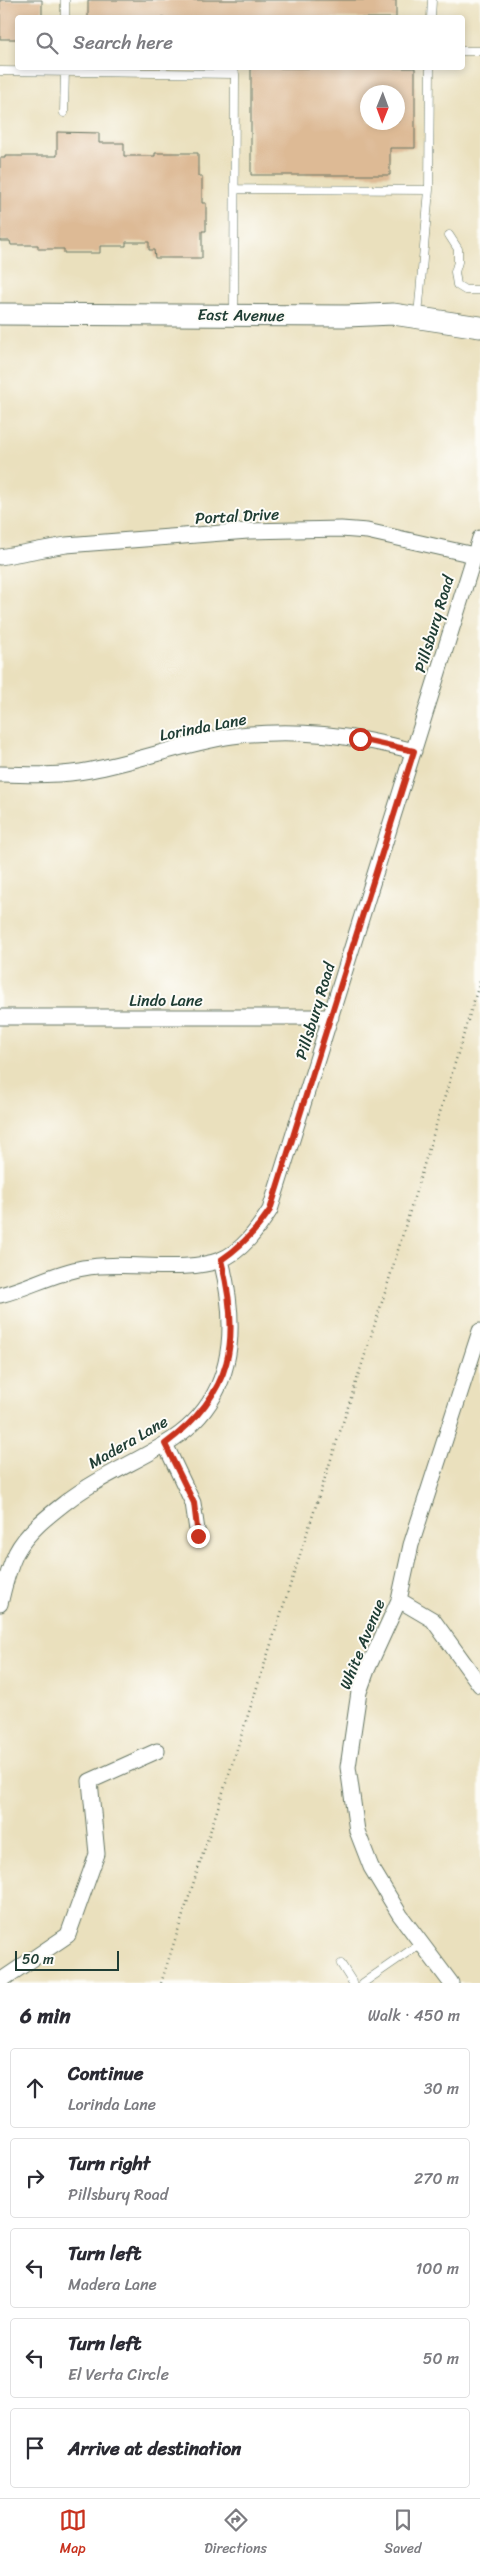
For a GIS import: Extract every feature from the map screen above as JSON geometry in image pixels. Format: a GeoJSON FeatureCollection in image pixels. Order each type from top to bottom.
{"type":"FeatureCollection","features":[{"type":"Feature","properties":{"kind":"main road","name":"East Avenue"},"geometry":{"type":"LineString","coordinates":[[0,314],[347,316],[393,314],[418,316],[480,327]]}},
{"type":"Feature","properties":{"kind":"street","name":"Portal Drive"},"geometry":{"type":"LineString","coordinates":[[0,557],[66,545],[248,531],[341,529],[367,531],[474,555]]}},
{"type":"Feature","properties":{"kind":"street","name":"Pillsbury Road"},"geometry":{"type":"LineString","coordinates":[[0,1295],[83,1268],[133,1264],[184,1266],[221,1260],[240,1248],[256,1231],[270,1210],[480,538]]}},
{"type":"Feature","properties":{"kind":"street","name":"Lorinda Lane"},"geometry":{"type":"LineString","coordinates":[[0,774],[57,774],[89,771],[198,743],[264,733],[332,734],[414,751]]}},
{"type":"Feature","properties":{"kind":"street","name":"Lindo Lane"},"geometry":{"type":"LineString","coordinates":[[0,1017],[331,1017]]}},
{"type":"Feature","properties":{"kind":"street","name":"Madera Lane"},"geometry":{"type":"LineString","coordinates":[[0,1604],[5,1577],[17,1552],[33,1531],[52,1513],[95,1481],[165,1444],[185,1429],[202,1411],[217,1388],[227,1362],[231,1338],[231,1313],[221,1260]]}},
{"type":"Feature","properties":{"kind":"street","name":"White Avenue"},"geometry":{"type":"LineString","coordinates":[[451,1983],[400,1915],[370,1867],[357,1831],[348,1767],[359,1692],[399,1600],[411,1545],[474,1370],[480,1331]]}},
{"type":"Feature","properties":{"kind":"street"},"geometry":{"type":"LineString","coordinates":[[165,1444],[194,1503],[198,1536]]}},
{"type":"Feature","properties":{"kind":"street"},"geometry":{"type":"LineString","coordinates":[[399,1600],[433,1620],[477,1675]]}},
{"type":"Feature","properties":{"kind":"street"},"geometry":{"type":"LineString","coordinates":[[0,1981],[68,1935],[97,1854],[90,1781],[157,1751]]}},
{"type":"Feature","properties":{"kind":"lane"},"geometry":{"type":"LineString","coordinates":[[65,0],[65,15]]}},
{"type":"Feature","properties":{"kind":"lane"},"geometry":{"type":"LineString","coordinates":[[431,15],[432,0]]}},
{"type":"Feature","properties":{"kind":"lane"},"geometry":{"type":"LineString","coordinates":[[465,50],[480,51]]}},
{"type":"Feature","properties":{"kind":"lane"},"geometry":{"type":"LineString","coordinates":[[64,113],[65,70]]}},
{"type":"Feature","properties":{"kind":"lane"},"geometry":{"type":"LineString","coordinates":[[0,71],[65,70],[235,74],[234,315]]}},
{"type":"Feature","properties":{"kind":"lane"},"geometry":{"type":"LineString","coordinates":[[418,316],[429,190],[430,70]]}},
{"type":"Feature","properties":{"kind":"lane"},"geometry":{"type":"LineString","coordinates":[[235,189],[429,190]]}},
{"type":"Feature","properties":{"kind":"lane"},"geometry":{"type":"LineString","coordinates":[[449,235],[458,249],[458,262],[455,272],[457,285],[465,290],[480,290]]}},
{"type":"Feature","properties":{"kind":"lane"},"geometry":{"type":"LineString","coordinates":[[363,1983],[421,1943]]}},
{"type":"Feature","properties":{"kind":"lane"},"geometry":{"type":"LineString","coordinates":[[341,1964],[353,1983]]}},
{"type":"Feature","properties":{"kind":"path"},"geometry":{"type":"LineString","coordinates":[[161,1983],[384,1296],[480,981]]}},
{"type":"Feature","properties":{"kind":"building"},"geometry":{"type":"Polygon","coordinates":[[[0,0],[42,0],[42,15],[15,15],[15,39],[0,39],[0,0]]]}},
{"type":"Feature","properties":{"kind":"building"},"geometry":{"type":"Polygon","coordinates":[[[88,0],[396,0],[396,15],[88,15],[88,0]]]}},
{"type":"Feature","properties":{"kind":"building"},"geometry":{"type":"Polygon","coordinates":[[[251,70],[415,70],[415,148],[390,148],[390,175],[251,175],[251,70]]]}},
{"type":"Feature","properties":{"kind":"building"},"geometry":{"type":"Polygon","coordinates":[[[57,132],[99,133],[99,143],[124,143],[124,156],[155,156],[155,153],[198,153],[198,176],[202,176],[202,203],[206,203],[206,231],[202,231],[202,258],[155,258],[154,250],[149,250],[149,242],[126,242],[126,246],[100,246],[100,253],[64,253],[64,249],[38,249],[38,245],[11,245],[10,241],[0,241],[0,158],[5,158],[5,156],[57,156],[57,132]]]}},
{"type":"Feature","properties":{"kind":"route"},"geometry":{"type":"LineString","coordinates":[[198,1536],[194,1503],[165,1444],[185,1429],[202,1411],[217,1388],[227,1362],[231,1338],[231,1313],[228,1289],[221,1260],[240,1248],[256,1231],[270,1210],[305,1106],[414,751],[360,739]]}}]}
